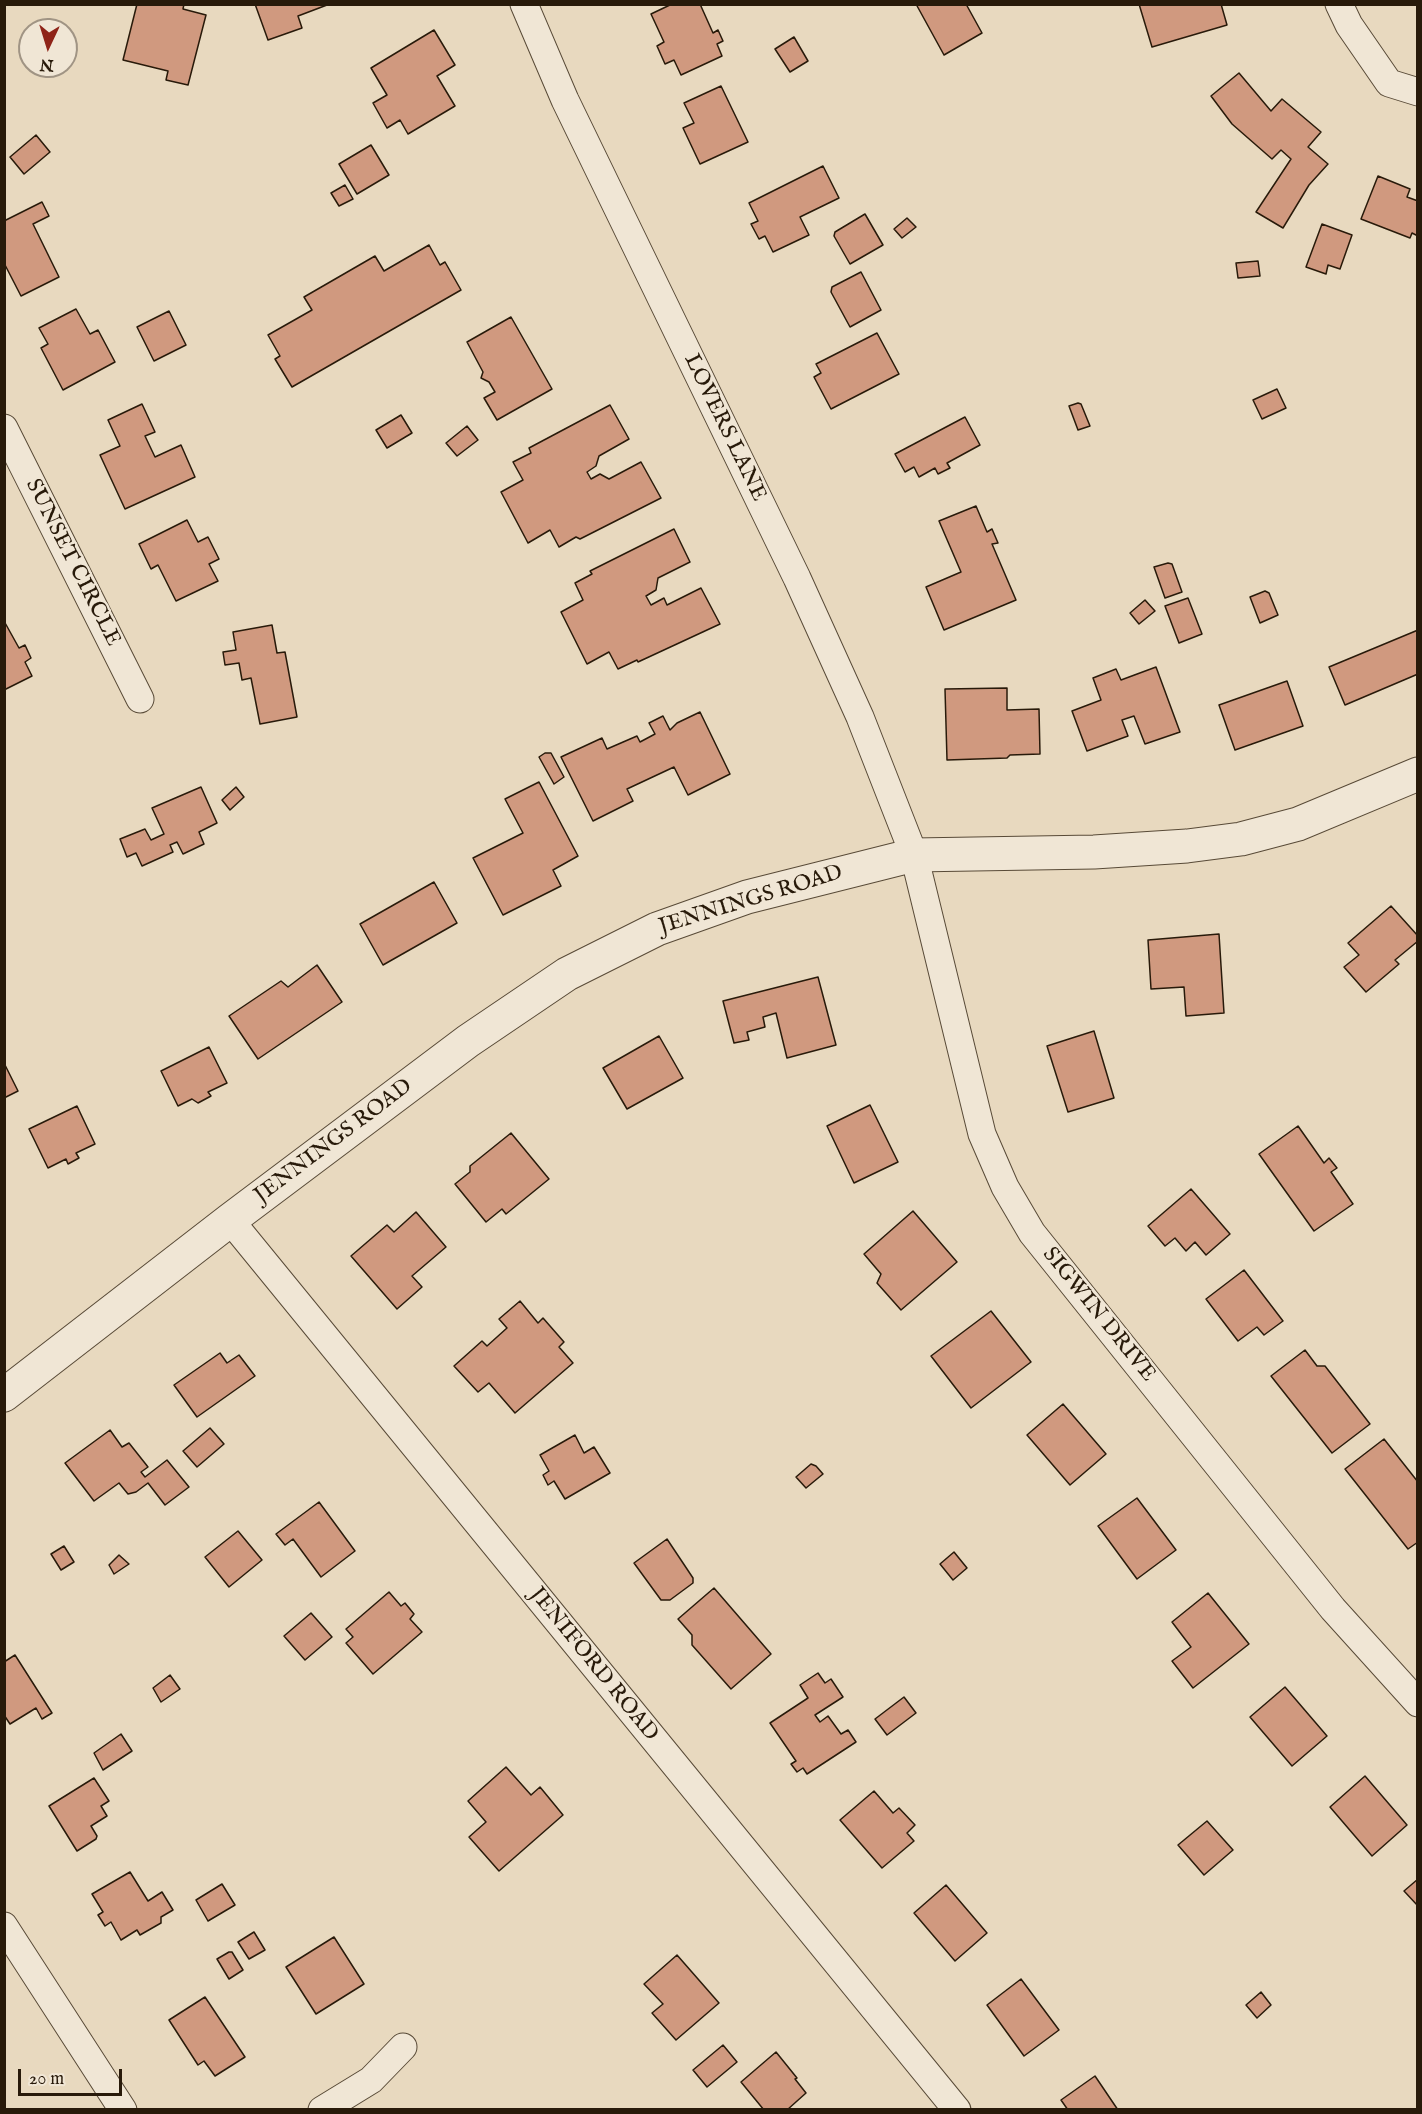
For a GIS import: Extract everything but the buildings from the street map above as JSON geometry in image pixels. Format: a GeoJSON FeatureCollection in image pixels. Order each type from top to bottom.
{"type":"FeatureCollection","features":[{"type":"Feature","properties":{"kind":"street","name":"LOVERS LANE"},"geometry":{"type":"LineString","coordinates":[[524,4],[565,100],[797,578],[860,717],[914,855]]}},
{"type":"Feature","properties":{"kind":"street"},"geometry":{"type":"LineString","coordinates":[[1339,4],[1349,25],[1389,82],[1418,92]]}},
{"type":"Feature","properties":{"kind":"street","name":"SUNSET CIRCLE"},"geometry":{"type":"LineString","coordinates":[[4,428],[140,699]]}},
{"type":"Feature","properties":{"kind":"street","name":"JENNINGS ROAD"},"geometry":{"type":"LineString","coordinates":[[4,1395],[230,1220],[468,1041],[567,974],[657,928],[758,894],[914,855],[1094,852],[1187,846],[1241,839],[1298,824],[1418,774]]}},
{"type":"Feature","properties":{"kind":"street","name":"SIGWIN DRIVE"},"geometry":{"type":"LineString","coordinates":[[914,855],[982,1134],[1010,1196],[1032,1233],[1333,1609],[1418,1703]]}},
{"type":"Feature","properties":{"kind":"street","name":"JENIFORD ROAD"},"geometry":{"type":"LineString","coordinates":[[230,1220],[957,2109]]}},
{"type":"Feature","properties":{"kind":"street"},"geometry":{"type":"LineString","coordinates":[[4,1926],[123,2109]]}},
{"type":"Feature","properties":{"kind":"street"},"geometry":{"type":"LineString","coordinates":[[322,2109],[371,2080],[403,2047]]}}]}
